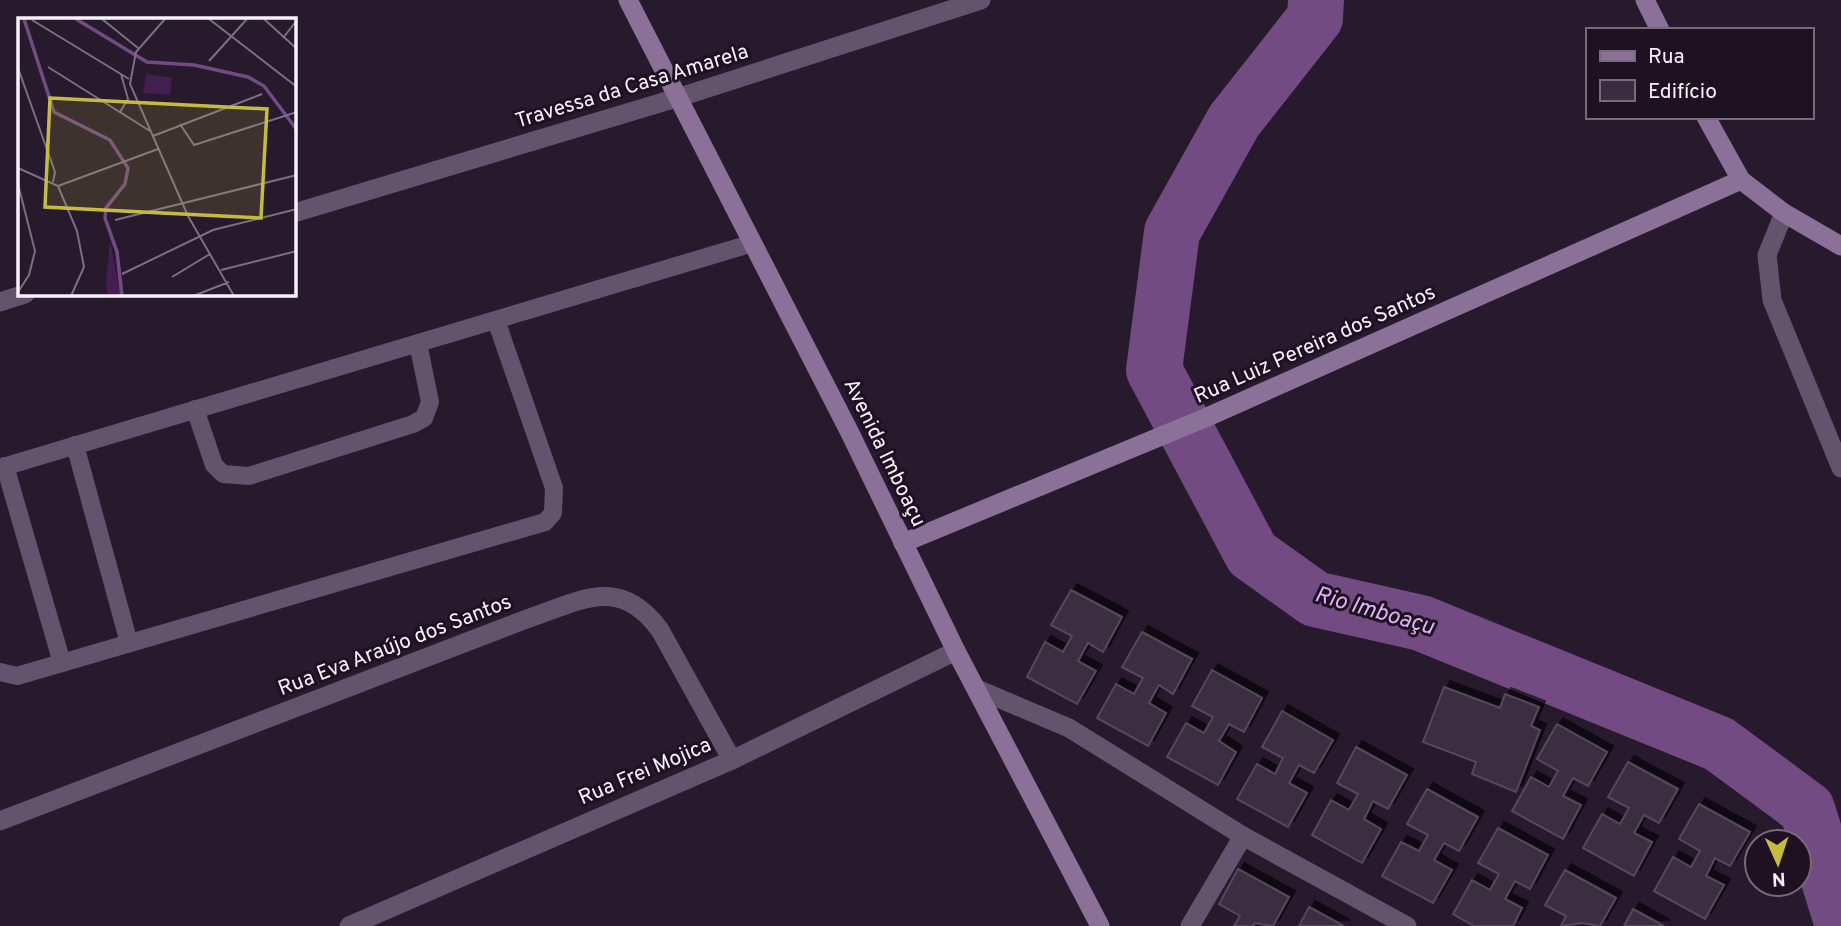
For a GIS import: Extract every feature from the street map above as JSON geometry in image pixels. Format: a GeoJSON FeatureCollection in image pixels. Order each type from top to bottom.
{"type":"FeatureCollection","features":[{"type":"Feature","properties":{"kind":"main road","name":"Avenida Imboaçu"},"geometry":{"type":"LineString","coordinates":[[628,0],[680,97],[956,651],[1100,926]]}},
{"type":"Feature","properties":{"kind":"main road"},"geometry":{"type":"LineString","coordinates":[[1645,0],[1659,28]]}},
{"type":"Feature","properties":{"kind":"main road"},"geometry":{"type":"LineString","coordinates":[[1707,119],[1741,180],[1784,213],[1841,246]]}},
{"type":"Feature","properties":{"kind":"main road","name":"Rua Luiz Pereira dos Santos"},"geometry":{"type":"LineString","coordinates":[[903,543],[1205,418],[1741,180]]}},
{"type":"Feature","properties":{"kind":"street","name":"Travessa da Casa Amarela"},"geometry":{"type":"LineString","coordinates":[[296,212],[680,97],[981,0]]}},
{"type":"Feature","properties":{"kind":"street"},"geometry":{"type":"LineString","coordinates":[[1784,213],[1767,255],[1772,300],[1841,468]]}},
{"type":"Feature","properties":{"kind":"street"},"geometry":{"type":"LineString","coordinates":[[0,302],[19,296]]}},
{"type":"Feature","properties":{"kind":"street","name":"Rua Eva Araújo dos Santos"},"geometry":{"type":"LineString","coordinates":[[0,821],[524,620],[599,596],[629,600],[647,612],[732,760]]}},
{"type":"Feature","properties":{"kind":"street","name":"Rua Frei Mojica"},"geometry":{"type":"LineString","coordinates":[[349,926],[732,760],[956,651]]}},
{"type":"Feature","properties":{"kind":"street"},"geometry":{"type":"LineString","coordinates":[[977,689],[1069,728],[1243,836],[1407,926]]}},
{"type":"Feature","properties":{"kind":"street"},"geometry":{"type":"LineString","coordinates":[[1190,926],[1243,836]]}},
{"type":"Feature","properties":{"kind":"lane"},"geometry":{"type":"LineString","coordinates":[[62,663],[3,467],[753,243]]}},
{"type":"Feature","properties":{"kind":"lane"},"geometry":{"type":"LineString","coordinates":[[0,673],[17,676],[545,522],[552,513],[554,488],[496,320]]}},
{"type":"Feature","properties":{"kind":"lane"},"geometry":{"type":"LineString","coordinates":[[195,410],[214,465],[223,474],[249,476],[413,424],[424,418],[430,402],[418,343]]}},
{"type":"Feature","properties":{"kind":"lane"},"geometry":{"type":"LineString","coordinates":[[75,445],[129,643]]}},
{"type":"Feature","properties":{"kind":"building"},"geometry":{"type":"Polygon","coordinates":[[[1071,590],[1122,617],[1103,652],[1088,643],[1078,661],[1096,671],[1077,704],[1027,677],[1045,642],[1063,652],[1072,636],[1051,625],[1071,590]]]}},
{"type":"Feature","properties":{"kind":"building"},"geometry":{"type":"Polygon","coordinates":[[[1142,632],[1192,659],[1173,694],[1159,685],[1149,703],[1166,713],[1148,746],[1097,718],[1116,684],[1134,694],[1143,678],[1122,667],[1142,632]]]}},
{"type":"Feature","properties":{"kind":"building"},"geometry":{"type":"Polygon","coordinates":[[[1212,670],[1262,698],[1244,732],[1229,724],[1219,741],[1236,752],[1218,785],[1167,757],[1186,723],[1204,733],[1213,717],[1192,706],[1212,670]]]}},
{"type":"Feature","properties":{"kind":"building"},"geometry":{"type":"Polygon","coordinates":[[[1444,687],[1500,708],[1505,694],[1539,707],[1531,726],[1540,730],[1516,792],[1472,774],[1476,762],[1423,742],[1444,687]]]}},
{"type":"Feature","properties":{"kind":"building"},"geometry":{"type":"Polygon","coordinates":[[[1282,711],[1333,740],[1314,773],[1299,765],[1289,783],[1307,793],[1288,827],[1237,799],[1257,764],[1275,774],[1283,758],[1262,747],[1282,711]]]}},
{"type":"Feature","properties":{"kind":"building"},"geometry":{"type":"Polygon","coordinates":[[[1557,724],[1607,752],[1588,786],[1573,778],[1563,796],[1581,805],[1563,839],[1512,811],[1531,777],[1549,787],[1558,771],[1537,759],[1557,724]]]}},
{"type":"Feature","properties":{"kind":"building"},"geometry":{"type":"Polygon","coordinates":[[[1356,747],[1407,775],[1388,809],[1373,801],[1364,819],[1381,829],[1362,863],[1312,835],[1331,800],[1349,810],[1358,794],[1337,783],[1356,747]]]}},
{"type":"Feature","properties":{"kind":"building"},"geometry":{"type":"Polygon","coordinates":[[[1628,762],[1678,789],[1659,823],[1644,815],[1634,833],[1652,842],[1634,876],[1583,848],[1602,814],[1620,824],[1629,808],[1608,797],[1628,762]]]}},
{"type":"Feature","properties":{"kind":"building"},"geometry":{"type":"Polygon","coordinates":[[[1427,789],[1478,817],[1459,851],[1444,843],[1434,860],[1452,870],[1433,903],[1382,876],[1401,842],[1419,851],[1428,835],[1407,824],[1427,789]]]}},
{"type":"Feature","properties":{"kind":"building"},"geometry":{"type":"Polygon","coordinates":[[[1699,804],[1743,828],[1743,844],[1730,866],[1715,858],[1706,876],[1724,885],[1705,919],[1654,891],[1673,857],[1691,867],[1700,851],[1679,839],[1699,804]]]}},
{"type":"Feature","properties":{"kind":"building"},"geometry":{"type":"Polygon","coordinates":[[[1498,828],[1548,855],[1530,889],[1515,881],[1505,899],[1522,908],[1513,926],[1474,926],[1453,914],[1472,880],[1490,890],[1499,874],[1478,863],[1498,828]]]}},
{"type":"Feature","properties":{"kind":"building"},"geometry":{"type":"Polygon","coordinates":[[[1238,869],[1289,897],[1273,926],[1255,923],[1253,926],[1234,926],[1240,916],[1219,904],[1238,869]]]}},
{"type":"Feature","properties":{"kind":"building"},"geometry":{"type":"Polygon","coordinates":[[[1565,870],[1616,898],[1600,926],[1582,923],[1561,926],[1566,916],[1545,905],[1565,870]]]}},
{"type":"Feature","properties":{"kind":"building"},"geometry":{"type":"Polygon","coordinates":[[[1309,907],[1344,926],[1299,926],[1309,907]]]}},
{"type":"Feature","properties":{"kind":"building"},"geometry":{"type":"Polygon","coordinates":[[[1633,909],[1664,926],[1624,926],[1633,909]]]}},
{"type":"Feature","properties":{"kind":"waterway","name":"Rio Imboaçu"},"geometry":{"type":"LineString","coordinates":[[1316,0],[1315,18],[1234,121],[1172,232],[1154,370],[1252,554],[1315,599],[1421,623],[1719,744],[1807,809],[1841,919]]}}]}
